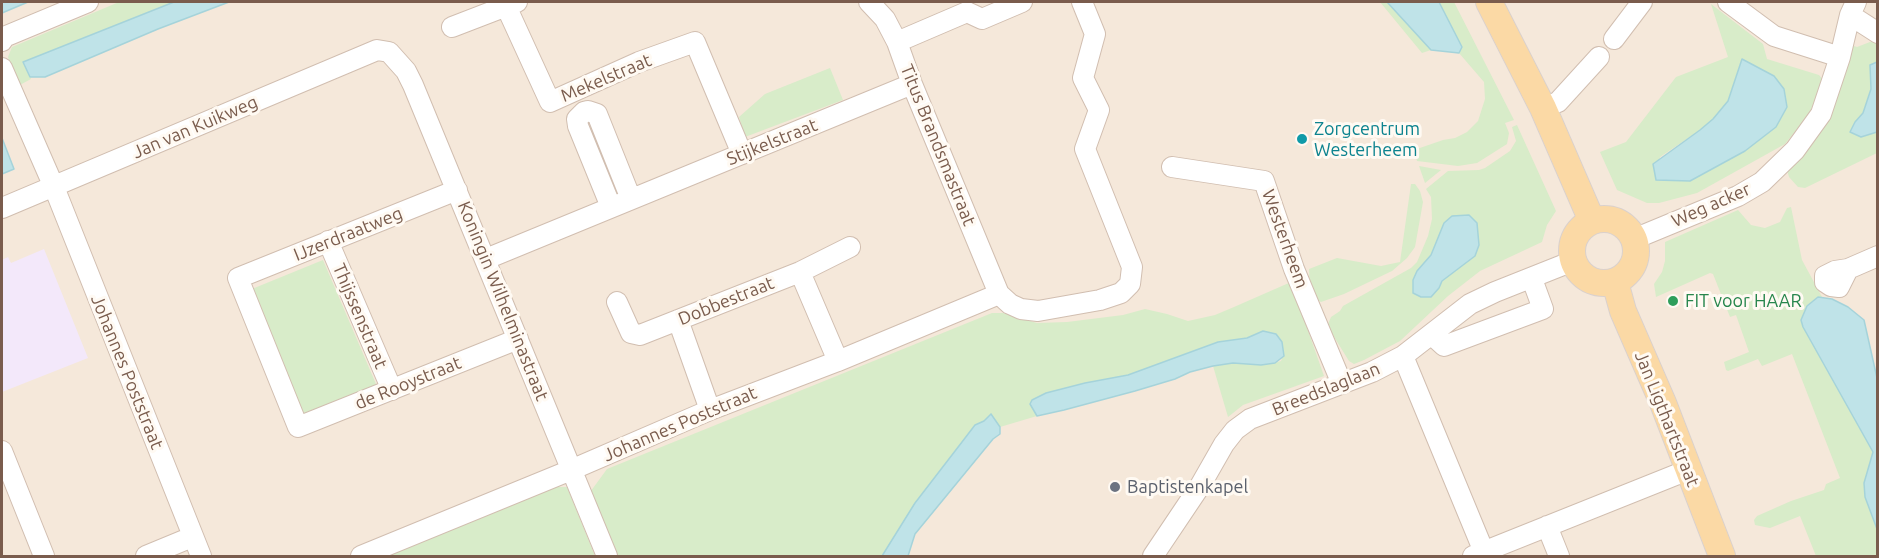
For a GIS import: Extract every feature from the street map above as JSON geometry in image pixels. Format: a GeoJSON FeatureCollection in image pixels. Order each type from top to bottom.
{"type":"FeatureCollection","features":[{"type":"Feature","properties":{"kind":"main road"},"geometry":{"type":"LineString","coordinates":[[1489,2],[1543,108],[1592,222]]}},
{"type":"Feature","properties":{"kind":"main road"},"geometry":{"type":"LineString","coordinates":[[1604,219],[1616,221],[1627,228],[1634,238],[1637,251],[1634,264],[1626,275],[1615,282],[1594,282],[1578,270],[1572,251],[1573,242],[1584,226],[1604,219]]}},
{"type":"Feature","properties":{"kind":"main road","name":"Jan Ligthartstraat"},"geometry":{"type":"LineString","coordinates":[[1615,282],[1623,310],[1663,403],[1722,556]]}},
{"type":"Feature","properties":{"kind":"street","name":"Titus Brandsmastraat"},"geometry":{"type":"LineString","coordinates":[[869,2],[885,19],[897,42],[912,84],[999,294]]}},
{"type":"Feature","properties":{"kind":"street"},"geometry":{"type":"LineString","coordinates":[[897,42],[967,12],[982,19],[1023,2]]}},
{"type":"Feature","properties":{"kind":"street"},"geometry":{"type":"LineString","coordinates":[[999,294],[1010,304],[1021,309],[1038,311],[1100,300],[1121,292],[1130,284],[1132,267],[1085,149],[1099,110],[1083,78],[1095,34],[1082,2]]}},
{"type":"Feature","properties":{"kind":"street"},"geometry":{"type":"LineString","coordinates":[[1614,39],[1642,2]]}},
{"type":"Feature","properties":{"kind":"street"},"geometry":{"type":"LineString","coordinates":[[1728,2],[1774,36],[1840,57]]}},
{"type":"Feature","properties":{"kind":"street"},"geometry":{"type":"LineString","coordinates":[[2,41],[4,37],[75,4]]}},
{"type":"Feature","properties":{"kind":"street"},"geometry":{"type":"LineString","coordinates":[[452,27],[512,4]]}},
{"type":"Feature","properties":{"kind":"street","name":"Mekelstraat"},"geometry":{"type":"LineString","coordinates":[[512,4],[550,102],[639,62],[695,42],[742,154]]}},
{"type":"Feature","properties":{"kind":"street"},"geometry":{"type":"LineString","coordinates":[[1853,8],[1878,33]]}},
{"type":"Feature","properties":{"kind":"street","name":"Weg acker"},"geometry":{"type":"LineString","coordinates":[[1634,238],[1738,196],[1762,182],[1795,150],[1821,114],[1853,8]]}},
{"type":"Feature","properties":{"kind":"street","name":"Jan van Kuikweg"},"geometry":{"type":"LineString","coordinates":[[2,208],[377,50],[388,52]]}},
{"type":"Feature","properties":{"kind":"street","name":"Koningin Wilhelminastraat"},"geometry":{"type":"LineString","coordinates":[[388,52],[406,70],[413,85],[607,556]]}},
{"type":"Feature","properties":{"kind":"street"},"geometry":{"type":"LineString","coordinates":[[1543,108],[1558,102],[1599,57]]}},
{"type":"Feature","properties":{"kind":"street","name":"Johannes Poststraat"},"geometry":{"type":"LineString","coordinates":[[2,68],[54,187],[201,556]]}},
{"type":"Feature","properties":{"kind":"street","name":"Stijkelstraat"},"geometry":{"type":"LineString","coordinates":[[486,259],[912,84]]}},
{"type":"Feature","properties":{"kind":"street"},"geometry":{"type":"LineString","coordinates":[[611,207],[578,126],[577,119],[584,112],[597,114],[631,199]]}},
{"type":"Feature","properties":{"kind":"street","name":"Westerheem"},"geometry":{"type":"LineString","coordinates":[[1172,167],[1264,181],[1295,271],[1342,384]]}},
{"type":"Feature","properties":{"kind":"street","name":"IJzerdraatweg"},"geometry":{"type":"LineString","coordinates":[[298,427],[238,278],[457,190]]}},
{"type":"Feature","properties":{"kind":"street","name":"Thijssenstraat"},"geometry":{"type":"LineString","coordinates":[[328,241],[392,390]]}},
{"type":"Feature","properties":{"kind":"street","name":"Dobbestraat"},"geometry":{"type":"LineString","coordinates":[[617,302],[631,333],[640,335],[800,272],[850,247]]}},
{"type":"Feature","properties":{"kind":"street"},"geometry":{"type":"LineString","coordinates":[[1848,269],[1878,256]]}},
{"type":"Feature","properties":{"kind":"street","name":"Breedslaglaan"},"geometry":{"type":"LineString","coordinates":[[1153,556],[1200,486],[1224,444],[1235,430],[1250,419],[1342,384],[1403,356],[1470,304],[1574,261]]}},
{"type":"Feature","properties":{"kind":"street"},"geometry":{"type":"LineString","coordinates":[[800,272],[838,361]]}},
{"type":"Feature","properties":{"kind":"street"},"geometry":{"type":"LineString","coordinates":[[1431,335],[1444,346],[1543,309],[1532,279]]}},
{"type":"Feature","properties":{"kind":"street","name":"Johannes Poststraat"},"geometry":{"type":"LineString","coordinates":[[361,556],[710,410],[838,361],[999,294]]}},
{"type":"Feature","properties":{"kind":"street"},"geometry":{"type":"LineString","coordinates":[[678,320],[710,410]]}},
{"type":"Feature","properties":{"kind":"street","name":"de Rooystraat"},"geometry":{"type":"LineString","coordinates":[[298,427],[518,339]]}},
{"type":"Feature","properties":{"kind":"street"},"geometry":{"type":"LineString","coordinates":[[1403,356],[1479,554],[1688,470]]}},
{"type":"Feature","properties":{"kind":"street"},"geometry":{"type":"LineString","coordinates":[[2,451],[44,556]]}},
{"type":"Feature","properties":{"kind":"street"},"geometry":{"type":"LineString","coordinates":[[1547,526],[1559,556]]}},
{"type":"Feature","properties":{"kind":"street"},"geometry":{"type":"LineString","coordinates":[[146,556],[192,537]]}},
{"type":"Feature","properties":{"kind":"shaded area"},"geometry":{"type":"Polygon","coordinates":[[[2,2],[1877,2],[1877,556],[2,556],[2,2]]]}},
{"type":"Feature","properties":{"kind":"shaded area"},"geometry":{"type":"Polygon","coordinates":[[[44,249],[88,358],[2,392],[2,260],[8,257],[11,263],[44,249]]]}},
{"type":"Feature","properties":{"kind":"green space"},"geometry":{"type":"Polygon","coordinates":[[[119,2],[174,2],[23,62],[31,79],[18,86],[8,57],[12,47],[119,2]]]}},
{"type":"Feature","properties":{"kind":"green space"},"geometry":{"type":"Polygon","coordinates":[[[1380,2],[1387,2],[1431,50],[1422,53],[1380,2]]]}},
{"type":"Feature","properties":{"kind":"green space"},"geometry":{"type":"Polygon","coordinates":[[[1439,2],[1454,2],[1514,120],[1505,123],[1509,133],[1507,144],[1477,163],[1458,166],[1417,161],[1414,150],[1455,138],[1467,132],[1478,121],[1485,99],[1484,82],[1459,53],[1462,47],[1439,2]]]}},
{"type":"Feature","properties":{"kind":"green space"},"geometry":{"type":"Polygon","coordinates":[[[1711,4],[1763,44],[1767,59],[1819,75],[1823,80],[1809,114],[1785,144],[1697,193],[1659,203],[1647,203],[1617,190],[1600,152],[1626,142],[1676,77],[1728,57],[1711,4]],[[1742,59],[1728,101],[1700,130],[1660,157],[1656,180],[1690,181],[1745,151],[1776,127],[1787,107],[1753,65],[1742,59]]]}},
{"type":"Feature","properties":{"kind":"green space"},"geometry":{"type":"Polygon","coordinates":[[[1875,40],[1877,42],[1877,62],[1870,66],[1871,89],[1863,113],[1855,122],[1861,137],[1877,132],[1877,153],[1805,188],[1798,187],[1789,177],[1787,170],[1851,45],[1857,47],[1875,40]]]}},
{"type":"Feature","properties":{"kind":"green space"},"geometry":{"type":"Polygon","coordinates":[[[830,68],[843,100],[745,137],[739,117],[765,94],[830,68]]]}},
{"type":"Feature","properties":{"kind":"green space"},"geometry":{"type":"Polygon","coordinates":[[[1517,125],[1556,211],[1547,225],[1542,242],[1480,271],[1448,296],[1400,341],[1354,364],[1349,361],[1331,332],[1328,324],[1331,317],[1343,306],[1411,268],[1417,262],[1428,236],[1432,219],[1431,197],[1426,189],[1448,171],[1479,170],[1510,151],[1516,141],[1512,127],[1517,125]]]}},
{"type":"Feature","properties":{"kind":"green space"},"geometry":{"type":"Polygon","coordinates":[[[1419,166],[1441,170],[1425,183],[1419,166]]]}},
{"type":"Feature","properties":{"kind":"green space"},"geometry":{"type":"Polygon","coordinates":[[[1411,184],[1415,184],[1420,191],[1423,202],[1415,247],[1407,258],[1392,271],[1344,294],[1321,302],[1314,297],[1310,291],[1309,269],[1337,258],[1381,266],[1400,262],[1411,184]]]}},
{"type":"Feature","properties":{"kind":"green space"},"geometry":{"type":"Polygon","coordinates":[[[1791,207],[1802,260],[1822,297],[1818,297],[1803,327],[1873,452],[1864,484],[1865,497],[1877,529],[1877,556],[1816,556],[1800,516],[1770,528],[1755,525],[1754,520],[1757,516],[1824,490],[1826,484],[1840,478],[1792,354],[1762,366],[1758,359],[1726,370],[1724,362],[1749,352],[1736,315],[1730,317],[1713,274],[1710,273],[1656,297],[1654,284],[1662,272],[1665,261],[1665,242],[1738,210],[1751,225],[1765,228],[1780,222],[1787,208],[1791,207]]]}},
{"type":"Feature","properties":{"kind":"green space"},"geometry":{"type":"Polygon","coordinates":[[[323,260],[376,384],[375,392],[304,420],[247,291],[323,260]]]}},
{"type":"Feature","properties":{"kind":"green space"},"geometry":{"type":"Polygon","coordinates":[[[1291,282],[1324,376],[1243,405],[1228,417],[1213,366],[1233,363],[1271,364],[1281,361],[1284,353],[1263,331],[1247,338],[1218,342],[1128,375],[1046,393],[1032,400],[1030,404],[1037,416],[1000,427],[991,415],[975,425],[915,503],[882,556],[614,556],[588,495],[607,469],[992,313],[1003,313],[1037,323],[1123,315],[1145,309],[1188,321],[1215,315],[1291,282]]]}},
{"type":"Feature","properties":{"kind":"green space"},"geometry":{"type":"Polygon","coordinates":[[[553,487],[567,487],[595,556],[386,556],[553,487]]]}},
{"type":"Feature","properties":{"kind":"water"},"geometry":{"type":"Polygon","coordinates":[[[2,2],[28,2],[2,13],[2,2]]]}},
{"type":"Feature","properties":{"kind":"water"},"geometry":{"type":"Polygon","coordinates":[[[174,2],[229,2],[45,77],[30,77],[23,62],[174,2]]]}},
{"type":"Feature","properties":{"kind":"water"},"geometry":{"type":"Polygon","coordinates":[[[1387,2],[1439,2],[1462,47],[1459,53],[1431,50],[1387,2]]]}},
{"type":"Feature","properties":{"kind":"water"},"geometry":{"type":"Polygon","coordinates":[[[1742,59],[1774,76],[1784,89],[1787,107],[1776,127],[1745,151],[1690,181],[1656,180],[1653,164],[1700,130],[1728,101],[1742,59]]]}},
{"type":"Feature","properties":{"kind":"water"},"geometry":{"type":"Polygon","coordinates":[[[1877,62],[1877,132],[1861,137],[1850,132],[1863,113],[1871,89],[1870,65],[1877,62]]]}},
{"type":"Feature","properties":{"kind":"water"},"geometry":{"type":"Polygon","coordinates":[[[2,138],[14,169],[2,174],[2,138]]]}},
{"type":"Feature","properties":{"kind":"water"},"geometry":{"type":"Polygon","coordinates":[[[1469,215],[1477,223],[1479,245],[1475,256],[1442,281],[1431,297],[1421,297],[1413,293],[1413,280],[1417,271],[1431,255],[1444,223],[1452,216],[1469,215]]]}},
{"type":"Feature","properties":{"kind":"water"},"geometry":{"type":"Polygon","coordinates":[[[1818,297],[1832,299],[1848,307],[1864,320],[1877,378],[1877,529],[1865,497],[1864,483],[1873,452],[1801,320],[1807,306],[1818,297]]]}},
{"type":"Feature","properties":{"kind":"water"},"geometry":{"type":"Polygon","coordinates":[[[1263,331],[1276,334],[1282,342],[1284,356],[1275,363],[1261,365],[1233,363],[1213,366],[1135,391],[1037,416],[1030,404],[1032,400],[1046,393],[1128,375],[1218,342],[1247,338],[1263,331]]]}},
{"type":"Feature","properties":{"kind":"water"},"geometry":{"type":"Polygon","coordinates":[[[991,414],[1000,427],[1000,434],[993,439],[915,534],[908,556],[882,556],[915,503],[975,425],[984,421],[991,414]]]}},
{"type":"Feature","properties":{"kind":"place","name":"Zorgcentrum Westerheem"},"geometry":{"type":"Point","coordinates":[1302,139]}},
{"type":"Feature","properties":{"kind":"place","name":"FIT voor HAAR"},"geometry":{"type":"Point","coordinates":[1673,301]}},
{"type":"Feature","properties":{"kind":"place","name":"Baptistenkapel"},"geometry":{"type":"Point","coordinates":[1115,487]}}]}
